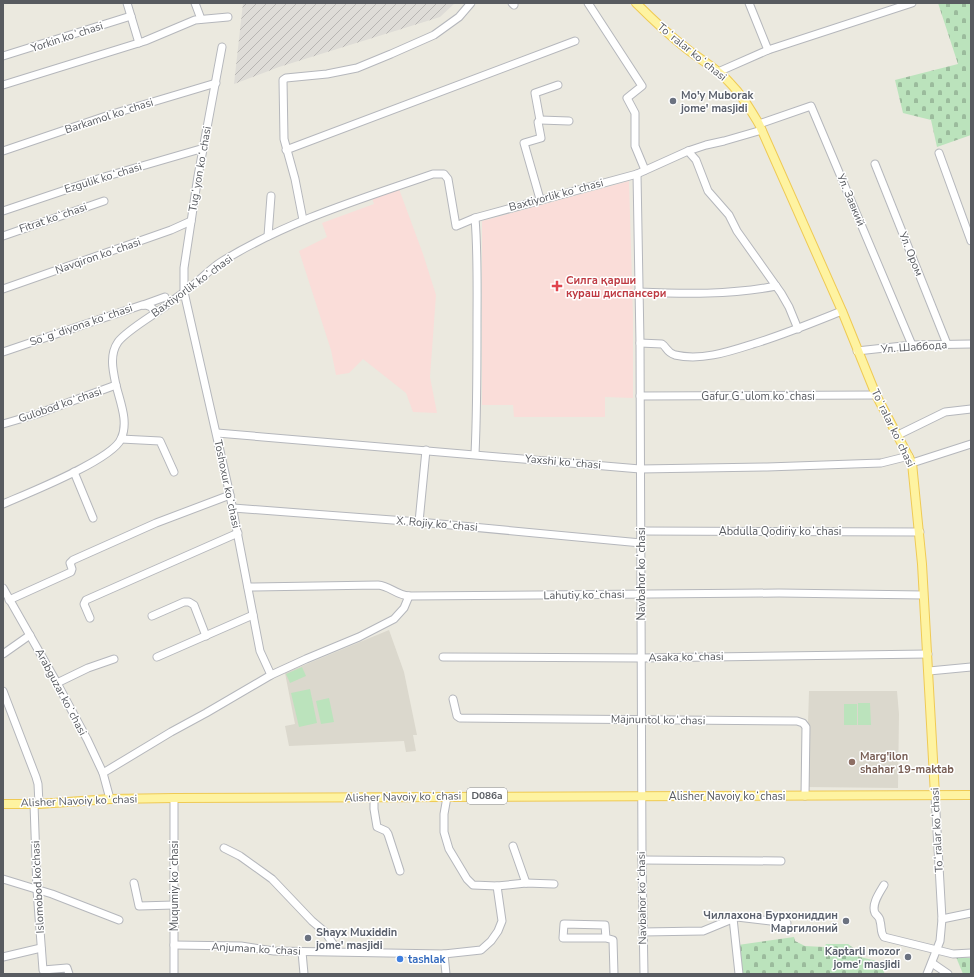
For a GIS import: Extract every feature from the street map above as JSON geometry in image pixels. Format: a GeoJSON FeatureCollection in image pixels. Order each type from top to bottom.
{"type":"FeatureCollection","features":[{"type":"Feature","properties":{"kind":"main road","name":"Toʻralar koʻchasi"},"geometry":{"type":"LineString","coordinates":[[636,3],[664,30],[718,72],[742,96],[761,127],[842,311],[876,395],[911,460],[920,532],[935,795]]}},
{"type":"Feature","properties":{"kind":"main road","name":"Alisher Navoiy koʻchasi"},"geometry":{"type":"LineString","coordinates":[[3,804],[37,804],[110,799],[174,798],[971,795]]}},
{"type":"Feature","properties":{"kind":"street"},"geometry":{"type":"LineString","coordinates":[[127,3],[139,43]]}},
{"type":"Feature","properties":{"kind":"street"},"geometry":{"type":"LineString","coordinates":[[195,3],[202,19]]}},
{"type":"Feature","properties":{"kind":"street"},"geometry":{"type":"LineString","coordinates":[[303,220],[295,179],[284,139],[283,80],[286,78],[327,74],[357,68],[434,35],[459,17],[471,3]]}},
{"type":"Feature","properties":{"kind":"street"},"geometry":{"type":"LineString","coordinates":[[588,3],[642,86],[627,98],[635,113],[635,146],[645,170]]}},
{"type":"Feature","properties":{"kind":"street"},"geometry":{"type":"LineString","coordinates":[[749,3],[768,50]]}},
{"type":"Feature","properties":{"kind":"street"},"geometry":{"type":"LineString","coordinates":[[718,72],[768,50],[912,3]]}},
{"type":"Feature","properties":{"kind":"street","name":"Yorkin koʻchasi"},"geometry":{"type":"LineString","coordinates":[[3,56],[131,16]]}},
{"type":"Feature","properties":{"kind":"street"},"geometry":{"type":"LineString","coordinates":[[3,85],[139,43],[194,20],[228,17]]}},
{"type":"Feature","properties":{"kind":"street"},"geometry":{"type":"LineString","coordinates":[[286,150],[575,41]]}},
{"type":"Feature","properties":{"kind":"street","name":"Tugʻyon koʻchasi"},"geometry":{"type":"LineString","coordinates":[[184,292],[184,268],[191,222],[222,47]]}},
{"type":"Feature","properties":{"kind":"street","name":"Barkamol koʻchasi"},"geometry":{"type":"LineString","coordinates":[[3,151],[110,115],[216,83]]}},
{"type":"Feature","properties":{"kind":"street"},"geometry":{"type":"LineString","coordinates":[[540,199],[524,142],[541,138],[538,122],[540,120],[535,93],[558,85]]}},
{"type":"Feature","properties":{"kind":"street","name":"Ул. Завкий"},"geometry":{"type":"LineString","coordinates":[[761,127],[811,106],[912,346]]}},
{"type":"Feature","properties":{"kind":"street"},"geometry":{"type":"LineString","coordinates":[[540,120],[569,121]]}},
{"type":"Feature","properties":{"kind":"street","name":"Baxtiyorlik koʻchasi"},"geometry":{"type":"LineString","coordinates":[[121,439],[124,416],[112,363],[118,343],[125,334],[184,292],[220,262],[268,236],[303,220],[439,173],[444,174],[448,179],[456,226],[475,218],[540,199],[637,174],[688,151],[736,138],[761,127]]}},
{"type":"Feature","properties":{"kind":"street","name":"Ezgulik koʻchasi"},"geometry":{"type":"LineString","coordinates":[[3,211],[104,177],[204,148]]}},
{"type":"Feature","properties":{"kind":"street"},"geometry":{"type":"LineString","coordinates":[[688,151],[696,160],[708,191],[729,215],[737,231],[776,286],[789,307],[798,329]]}},
{"type":"Feature","properties":{"kind":"street"},"geometry":{"type":"LineString","coordinates":[[939,153],[971,241]]}},
{"type":"Feature","properties":{"kind":"street","name":"Ул. Ором"},"geometry":{"type":"LineString","coordinates":[[875,164],[947,344]]}},
{"type":"Feature","properties":{"kind":"street","name":"Navbahor koʻchasi"},"geometry":{"type":"LineString","coordinates":[[637,174],[640,343],[641,720],[644,974]]}},
{"type":"Feature","properties":{"kind":"street"},"geometry":{"type":"LineString","coordinates":[[268,236],[271,196]]}},
{"type":"Feature","properties":{"kind":"street","name":"Fitrat koʻchasi"},"geometry":{"type":"LineString","coordinates":[[3,236],[104,201]]}},
{"type":"Feature","properties":{"kind":"street"},"geometry":{"type":"LineString","coordinates":[[475,218],[477,270],[475,454]]}},
{"type":"Feature","properties":{"kind":"street","name":"Navqiron koʻchasi"},"geometry":{"type":"LineString","coordinates":[[3,289],[191,222]]}},
{"type":"Feature","properties":{"kind":"street"},"geometry":{"type":"LineString","coordinates":[[638,292],[716,294],[760,290],[776,286]]}},
{"type":"Feature","properties":{"kind":"street","name":"Toshoxur koʻchasi"},"geometry":{"type":"LineString","coordinates":[[184,292],[217,433],[260,651],[271,675]]}},
{"type":"Feature","properties":{"kind":"street"},"geometry":{"type":"LineString","coordinates":[[142,305],[164,297]]}},
{"type":"Feature","properties":{"kind":"street","name":"Soʻgʻdiyona koʻchasi"},"geometry":{"type":"LineString","coordinates":[[3,352],[142,305],[149,305],[156,313]]}},
{"type":"Feature","properties":{"kind":"street"},"geometry":{"type":"LineString","coordinates":[[640,343],[662,344],[667,351],[682,356],[710,356],[798,329],[842,311]]}},
{"type":"Feature","properties":{"kind":"street","name":"Ул. Шаббода"},"geometry":{"type":"LineString","coordinates":[[857,351],[912,346],[971,344]]}},
{"type":"Feature","properties":{"kind":"street","name":"Gulobod koʻchasi"},"geometry":{"type":"LineString","coordinates":[[3,424],[116,385]]}},
{"type":"Feature","properties":{"kind":"street","name":"Gafur Gʻulom koʻchasi"},"geometry":{"type":"LineString","coordinates":[[640,396],[876,395]]}},
{"type":"Feature","properties":{"kind":"street"},"geometry":{"type":"LineString","coordinates":[[898,435],[945,412],[971,409]]}},
{"type":"Feature","properties":{"kind":"street","name":"Yaxshi koʻchasi"},"geometry":{"type":"LineString","coordinates":[[217,433],[640,469],[881,464],[911,460],[971,444]]}},
{"type":"Feature","properties":{"kind":"street"},"geometry":{"type":"LineString","coordinates":[[3,504],[74,472],[107,453],[114,448],[121,439],[160,441],[174,472]]}},
{"type":"Feature","properties":{"kind":"street"},"geometry":{"type":"LineString","coordinates":[[419,522],[426,450]]}},
{"type":"Feature","properties":{"kind":"street"},"geometry":{"type":"LineString","coordinates":[[74,472],[93,518]]}},
{"type":"Feature","properties":{"kind":"street"},"geometry":{"type":"LineString","coordinates":[[9,600],[71,572],[72,570],[70,563],[73,560],[156,523],[230,495]]}},
{"type":"Feature","properties":{"kind":"street","name":"X. Rojiy koʻchasi"},"geometry":{"type":"LineString","coordinates":[[232,508],[419,522],[641,543]]}},
{"type":"Feature","properties":{"kind":"street","name":"Abdulla Qodiriy koʻchasi"},"geometry":{"type":"LineString","coordinates":[[641,531],[920,532]]}},
{"type":"Feature","properties":{"kind":"street"},"geometry":{"type":"LineString","coordinates":[[90,618],[84,604],[86,600],[238,534]]}},
{"type":"Feature","properties":{"kind":"street","name":"Lahutiy koʻchasi"},"geometry":{"type":"LineString","coordinates":[[248,587],[378,585],[387,587],[396,593],[409,596],[787,593],[924,595]]}},
{"type":"Feature","properties":{"kind":"street","name":"Arabguzar koʻchasi"},"geometry":{"type":"LineString","coordinates":[[3,588],[57,683],[103,773],[110,799]]}},
{"type":"Feature","properties":{"kind":"street"},"geometry":{"type":"LineString","coordinates":[[103,773],[271,675],[359,637],[394,619],[404,608],[409,596]]}},
{"type":"Feature","properties":{"kind":"street"},"geometry":{"type":"LineString","coordinates":[[152,616],[184,602],[189,602],[194,605],[206,636]]}},
{"type":"Feature","properties":{"kind":"street"},"geometry":{"type":"LineString","coordinates":[[158,657],[253,615]]}},
{"type":"Feature","properties":{"kind":"street"},"geometry":{"type":"LineString","coordinates":[[3,654],[30,635]]}},
{"type":"Feature","properties":{"kind":"street","name":"Asaka koʻchasi"},"geometry":{"type":"LineString","coordinates":[[443,656],[641,658],[928,654]]}},
{"type":"Feature","properties":{"kind":"street"},"geometry":{"type":"LineString","coordinates":[[57,683],[88,668],[114,659]]}},
{"type":"Feature","properties":{"kind":"street"},"geometry":{"type":"LineString","coordinates":[[929,671],[971,667]]}},
{"type":"Feature","properties":{"kind":"street","name":"Islomobod ko‘chasi"},"geometry":{"type":"LineString","coordinates":[[3,691],[6,704],[38,784],[37,890],[43,970],[67,968],[69,974]]}},
{"type":"Feature","properties":{"kind":"street","name":"Majnuntol koʻchasi"},"geometry":{"type":"LineString","coordinates":[[453,699],[457,716],[460,718],[797,721],[803,723],[806,727],[805,796]]}},
{"type":"Feature","properties":{"kind":"street","name":"Toʻralar koʻchasi"},"geometry":{"type":"LineString","coordinates":[[928,974],[940,940],[942,919],[935,795]]}},
{"type":"Feature","properties":{"kind":"street"},"geometry":{"type":"LineString","coordinates":[[447,797],[444,814],[444,832],[449,849],[467,879],[473,885],[497,886],[526,883],[554,884]]}},
{"type":"Feature","properties":{"kind":"street","name":"Muqumiy koʻchasi"},"geometry":{"type":"LineString","coordinates":[[174,798],[174,974]]}},
{"type":"Feature","properties":{"kind":"street"},"geometry":{"type":"LineString","coordinates":[[374,798],[377,827],[386,831],[388,834],[400,871]]}},
{"type":"Feature","properties":{"kind":"street"},"geometry":{"type":"LineString","coordinates":[[513,846],[526,883]]}},
{"type":"Feature","properties":{"kind":"street"},"geometry":{"type":"LineString","coordinates":[[224,848],[240,856],[272,879],[312,921],[325,932],[338,951]]}},
{"type":"Feature","properties":{"kind":"street"},"geometry":{"type":"LineString","coordinates":[[642,860],[781,861]]}},
{"type":"Feature","properties":{"kind":"street"},"geometry":{"type":"LineString","coordinates":[[3,879],[52,894],[119,920]]}},
{"type":"Feature","properties":{"kind":"street"},"geometry":{"type":"LineString","coordinates":[[134,883],[139,906],[174,905]]}},
{"type":"Feature","properties":{"kind":"street"},"geometry":{"type":"LineString","coordinates":[[884,885],[875,902],[874,908],[880,920],[881,933],[883,936],[937,951],[953,954],[971,954]]}},
{"type":"Feature","properties":{"kind":"street","name":"Anjuman koʻchasi"},"geometry":{"type":"LineString","coordinates":[[174,945],[241,946],[274,951],[302,952],[338,951],[444,954],[481,950],[491,941],[498,931],[502,921],[497,886]]}},
{"type":"Feature","properties":{"kind":"street"},"geometry":{"type":"LineString","coordinates":[[942,919],[971,913]]}},
{"type":"Feature","properties":{"kind":"street"},"geometry":{"type":"LineString","coordinates":[[643,932],[703,931],[733,918],[742,917],[787,923]]}},
{"type":"Feature","properties":{"kind":"street"},"geometry":{"type":"LineString","coordinates":[[733,918],[740,974]]}},
{"type":"Feature","properties":{"kind":"street"},"geometry":{"type":"LineString","coordinates":[[606,938],[605,925],[564,924],[563,938],[606,938],[613,940],[614,974]]}},
{"type":"Feature","properties":{"kind":"street"},"geometry":{"type":"LineString","coordinates":[[3,957],[41,948]]}},
{"type":"Feature","properties":{"kind":"street"},"geometry":{"type":"LineString","coordinates":[[302,952],[304,974]]}},
{"type":"Feature","properties":{"kind":"street"},"geometry":{"type":"LineString","coordinates":[[444,954],[446,974]]}},
{"type":"Feature","properties":{"kind":"street"},"geometry":{"type":"LineString","coordinates":[[932,963],[948,974]]}},
{"type":"Feature","properties":{"kind":"shaded area"},"geometry":{"type":"Polygon","coordinates":[[[243,3],[455,3],[440,17],[279,67],[234,84],[243,3]]]}},
{"type":"Feature","properties":{"kind":"shaded area","name":"Силга қарши кураш диспансери"},"geometry":{"type":"Polygon","coordinates":[[[629,181],[633,315],[633,398],[605,397],[605,417],[514,417],[513,405],[482,405],[482,221],[629,181]]]}},
{"type":"Feature","properties":{"kind":"shaded area"},"geometry":{"type":"Polygon","coordinates":[[[399,189],[423,254],[436,295],[430,377],[437,413],[413,412],[406,393],[363,359],[349,373],[336,375],[331,350],[299,251],[327,237],[322,223],[374,204],[372,198],[399,189]]]}},
{"type":"Feature","properties":{"kind":"shaded area"},"geometry":{"type":"Polygon","coordinates":[[[389,630],[404,672],[417,735],[413,735],[416,751],[406,752],[404,741],[289,746],[285,726],[295,724],[285,673],[389,630]]]}},
{"type":"Feature","properties":{"kind":"shaded area","name":"Marg'ilon shahar 19-maktab"},"geometry":{"type":"Polygon","coordinates":[[[809,691],[897,691],[899,714],[898,788],[806,787],[809,691]]]}},
{"type":"Feature","properties":{"kind":"green space"},"geometry":{"type":"Polygon","coordinates":[[[938,3],[971,3],[971,135],[937,147],[931,120],[903,113],[895,80],[958,64],[938,3]]]}},
{"type":"Feature","properties":{"kind":"green space"},"geometry":{"type":"Polygon","coordinates":[[[302,667],[306,676],[290,683],[286,674],[302,667]]]}},
{"type":"Feature","properties":{"kind":"green space"},"geometry":{"type":"Polygon","coordinates":[[[310,689],[317,723],[299,727],[291,693],[310,689]]]}},
{"type":"Feature","properties":{"kind":"green space"},"geometry":{"type":"Polygon","coordinates":[[[329,698],[334,722],[321,724],[316,701],[329,698]]]}},
{"type":"Feature","properties":{"kind":"green space"},"geometry":{"type":"Polygon","coordinates":[[[858,703],[870,703],[871,725],[858,725],[858,703]]]}},
{"type":"Feature","properties":{"kind":"green space"},"geometry":{"type":"Polygon","coordinates":[[[844,704],[857,704],[857,725],[844,725],[844,704]]]}},
{"type":"Feature","properties":{"kind":"green space"},"geometry":{"type":"Polygon","coordinates":[[[794,937],[795,941],[805,946],[824,947],[826,944],[848,944],[856,950],[856,956],[885,962],[884,974],[742,974],[738,945],[794,937]]]}},
{"type":"Feature","properties":{"kind":"green space"},"geometry":{"type":"Polygon","coordinates":[[[956,957],[971,958],[971,974],[963,974],[956,957]]]}},
{"type":"Feature","properties":{"kind":"place","name":"Mo'y Muborak jome' masjidi"},"geometry":{"type":"Point","coordinates":[673,101]}},
{"type":"Feature","properties":{"kind":"place","name":"Силга қарши кураш диспансери"},"geometry":{"type":"Point","coordinates":[557,286]}},
{"type":"Feature","properties":{"kind":"place","name":"Marg'ilon shahar 19-maktab"},"geometry":{"type":"Point","coordinates":[852,762]}},
{"type":"Feature","properties":{"kind":"place","name":"Чиллахона Бурхониддин Маргилоний"},"geometry":{"type":"Point","coordinates":[846,921]}},
{"type":"Feature","properties":{"kind":"place","name":"Shayx Muxiddin jome' masjidi"},"geometry":{"type":"Point","coordinates":[308,938]}},
{"type":"Feature","properties":{"kind":"place","name":"Kaptarli mozor jome' masjidi"},"geometry":{"type":"Point","coordinates":[908,957]}},
{"type":"Feature","properties":{"kind":"place","name":"tashlak"},"geometry":{"type":"Point","coordinates":[400,959]}}]}
